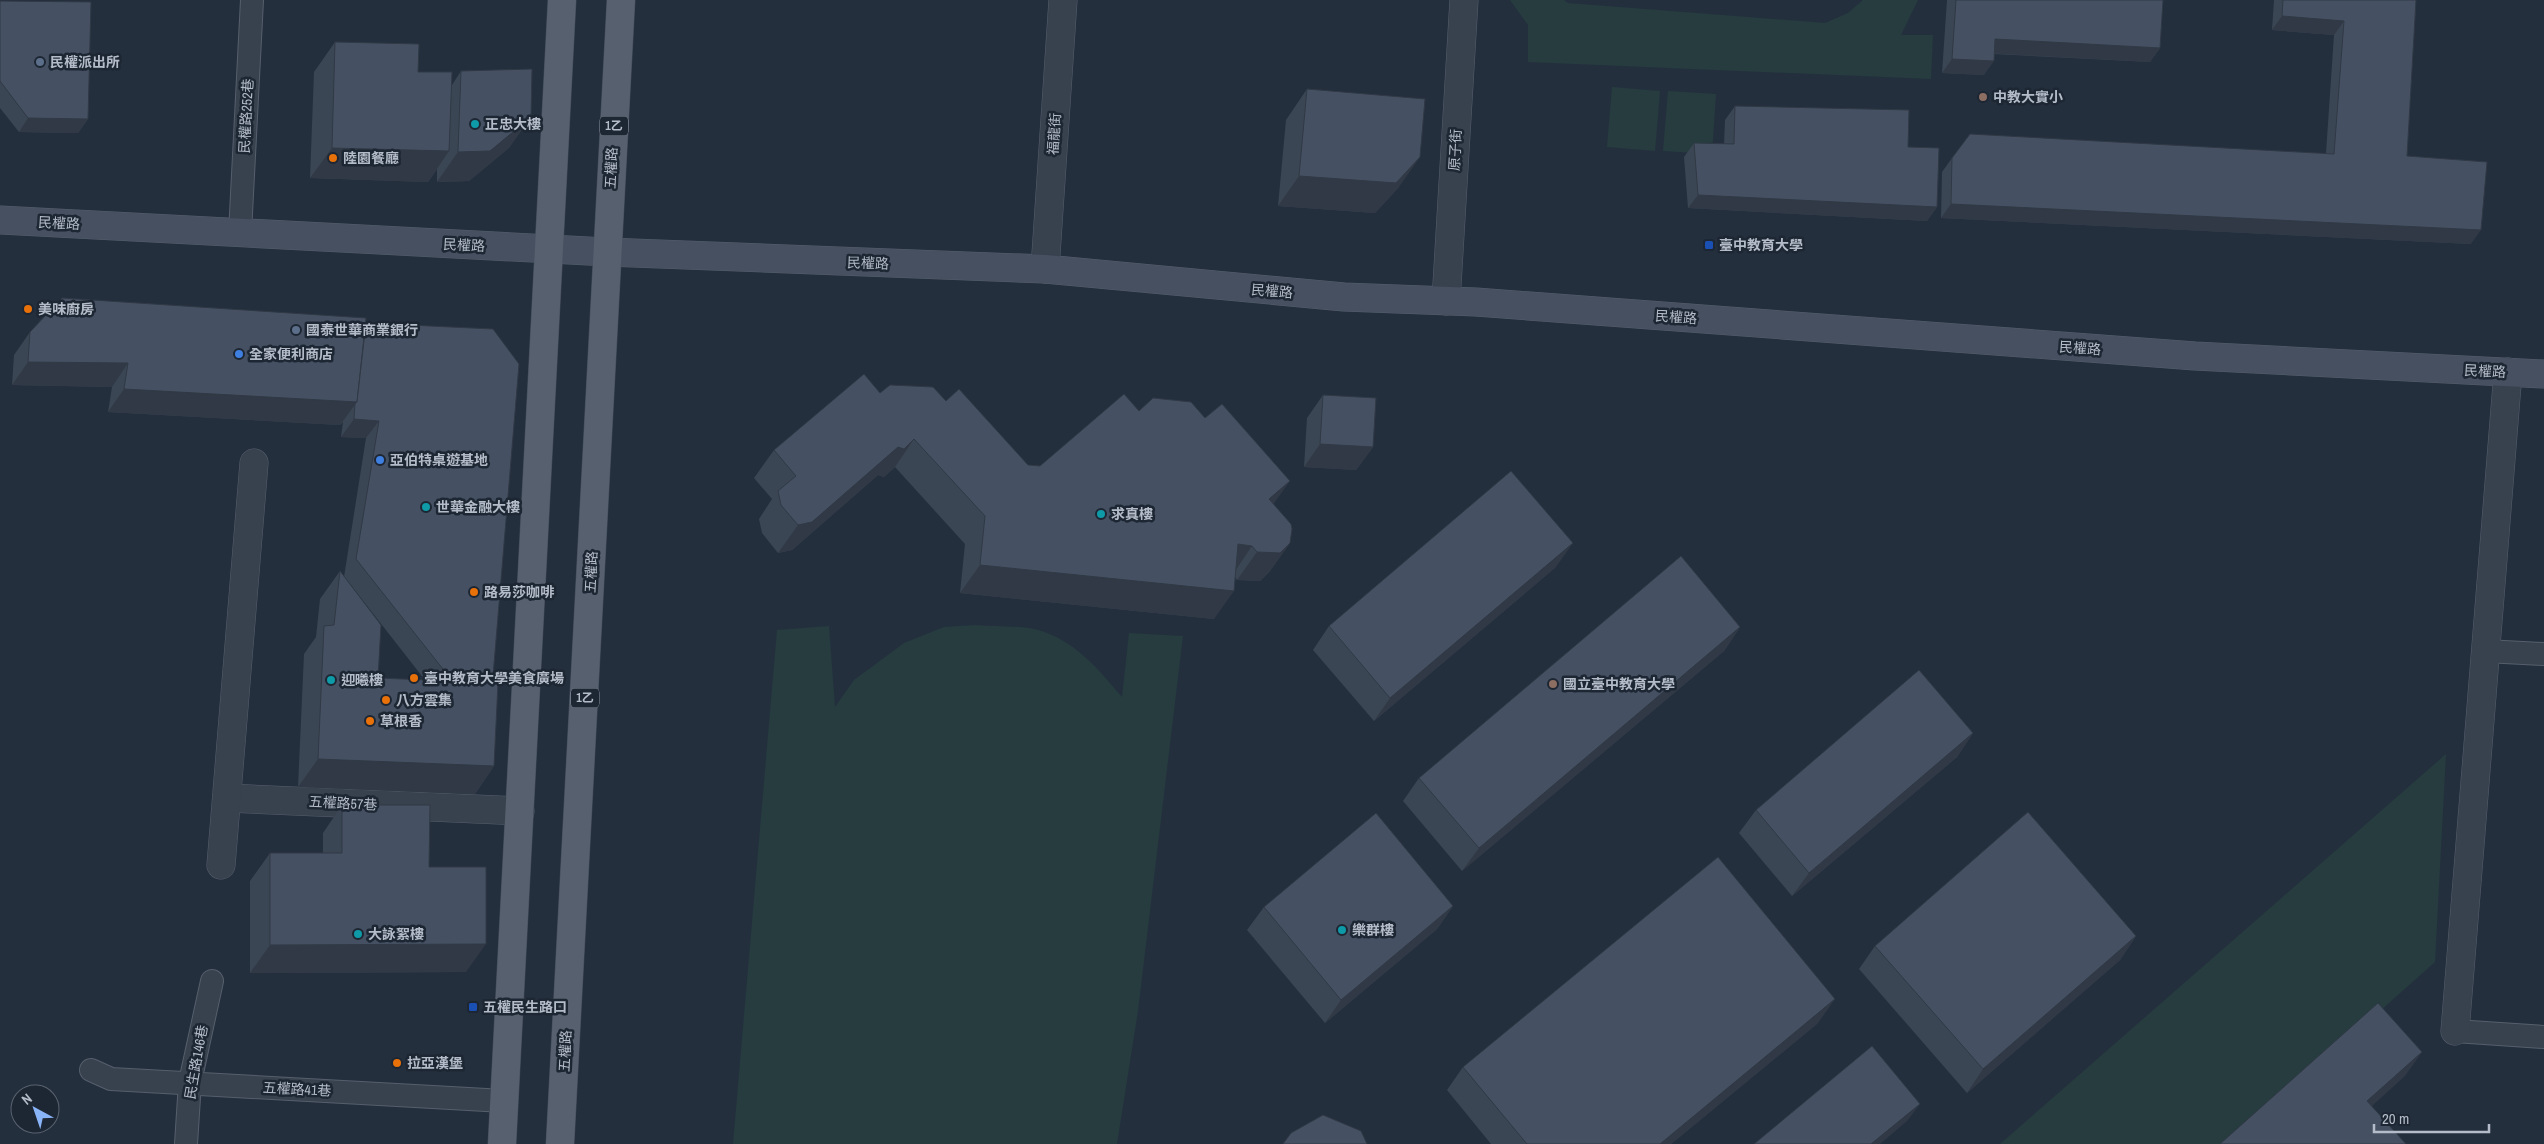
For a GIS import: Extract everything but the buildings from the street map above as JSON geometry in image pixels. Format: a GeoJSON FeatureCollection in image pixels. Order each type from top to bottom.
{"type":"FeatureCollection","features":[{"type":"Feature","properties":{"kind":"main road"},"geometry":{"type":"LineString","coordinates":[[502,1144],[562,0]]}},
{"type":"Feature","properties":{"kind":"main road","name":"五權路"},"geometry":{"type":"LineString","coordinates":[[560,1144],[621,0]]}},
{"type":"Feature","properties":{"kind":"main road","name":"民權路"},"geometry":{"type":"LineString","coordinates":[[0,220],[549,250],[1045,269],[1344,297],[1446,301],[2194,356],[2544,374]]}},
{"type":"Feature","properties":{"kind":"street","name":"福龍街"},"geometry":{"type":"LineString","coordinates":[[1045,269],[1063,0]]}},
{"type":"Feature","properties":{"kind":"street","name":"原子街"},"geometry":{"type":"LineString","coordinates":[[1446,301],[1464,0]]}},
{"type":"Feature","properties":{"kind":"street"},"geometry":{"type":"LineString","coordinates":[[2455,1030],[2508,372]]}},
{"type":"Feature","properties":{"kind":"street"},"geometry":{"type":"LineString","coordinates":[[221,865],[254,463]]}},
{"type":"Feature","properties":{"kind":"street","name":"五權路57巷"},"geometry":{"type":"LineString","coordinates":[[227,798],[520,811]]}},
{"type":"Feature","properties":{"kind":"lane","name":"民權路252巷"},"geometry":{"type":"LineString","coordinates":[[240,233],[252,0]]}},
{"type":"Feature","properties":{"kind":"lane"},"geometry":{"type":"LineString","coordinates":[[2485,651],[2544,654]]}},
{"type":"Feature","properties":{"kind":"lane","name":"民生路146巷"},"geometry":{"type":"LineString","coordinates":[[186,1144],[190,1082],[212,981]]}},
{"type":"Feature","properties":{"kind":"lane"},"geometry":{"type":"LineString","coordinates":[[2455,1030],[2544,1037]]}},
{"type":"Feature","properties":{"kind":"lane","name":"五權路41巷"},"geometry":{"type":"LineString","coordinates":[[91,1070],[112,1079],[504,1101]]}},
{"type":"Feature","properties":{"kind":"green space"},"geometry":{"type":"Polygon","coordinates":[[[1510,0],[1564,0],[1568,3],[1825,23],[1848,13],[1863,0],[1918,0],[1901,35],[1933,35],[1931,79],[1528,62],[1528,25],[1510,0]]]}},
{"type":"Feature","properties":{"kind":"green space"},"geometry":{"type":"Polygon","coordinates":[[[1612,87],[1660,91],[1655,151],[1607,147],[1612,87]]]}},
{"type":"Feature","properties":{"kind":"green space"},"geometry":{"type":"Polygon","coordinates":[[[1668,91],[1716,94],[1712,154],[1663,151],[1668,91]]]}},
{"type":"Feature","properties":{"kind":"green space"},"geometry":{"type":"Polygon","coordinates":[[[975,625],[1023,627],[1038,630],[1064,641],[1085,657],[1122,697],[1129,633],[1183,636],[1138,1011],[1117,1144],[733,1144],[777,630],[829,626],[835,707],[854,680],[904,643],[944,627],[975,625]]]}},
{"type":"Feature","properties":{"kind":"green space"},"geometry":{"type":"Polygon","coordinates":[[[2446,754],[2435,962],[2231,1144],[2000,1144],[2446,754]]]}},
{"type":"Feature","properties":{"kind":"place","name":"民權派出所"},"geometry":{"type":"Point","coordinates":[40,62]}},
{"type":"Feature","properties":{"kind":"place","name":"中教大實小"},"geometry":{"type":"Point","coordinates":[1983,97]}},
{"type":"Feature","properties":{"kind":"place","name":"正忠大樓"},"geometry":{"type":"Point","coordinates":[475,124]}},
{"type":"Feature","properties":{"kind":"place","name":"陸園餐廳"},"geometry":{"type":"Point","coordinates":[333,158]}},
{"type":"Feature","properties":{"kind":"place","name":"臺中教育大學"},"geometry":{"type":"Point","coordinates":[1709,245]}},
{"type":"Feature","properties":{"kind":"place","name":"美味廚房"},"geometry":{"type":"Point","coordinates":[28,309]}},
{"type":"Feature","properties":{"kind":"place","name":"國泰世華商業銀行"},"geometry":{"type":"Point","coordinates":[296,330]}},
{"type":"Feature","properties":{"kind":"place","name":"全家便利商店"},"geometry":{"type":"Point","coordinates":[239,354]}},
{"type":"Feature","properties":{"kind":"place","name":"亞伯特桌遊基地"},"geometry":{"type":"Point","coordinates":[380,460]}},
{"type":"Feature","properties":{"kind":"place","name":"世華金融大樓"},"geometry":{"type":"Point","coordinates":[426,507]}},
{"type":"Feature","properties":{"kind":"place","name":"求真樓"},"geometry":{"type":"Point","coordinates":[1101,514]}},
{"type":"Feature","properties":{"kind":"place","name":"路易莎咖啡"},"geometry":{"type":"Point","coordinates":[474,592]}},
{"type":"Feature","properties":{"kind":"place","name":"臺中教育大學美食廣場"},"geometry":{"type":"Point","coordinates":[414,678]}},
{"type":"Feature","properties":{"kind":"place","name":"迎曦樓"},"geometry":{"type":"Point","coordinates":[331,680]}},
{"type":"Feature","properties":{"kind":"place","name":"國立臺中教育大學"},"geometry":{"type":"Point","coordinates":[1553,684]}},
{"type":"Feature","properties":{"kind":"place","name":"八方雲集"},"geometry":{"type":"Point","coordinates":[386,700]}},
{"type":"Feature","properties":{"kind":"place","name":"草根香"},"geometry":{"type":"Point","coordinates":[370,721]}},
{"type":"Feature","properties":{"kind":"place","name":"樂群樓"},"geometry":{"type":"Point","coordinates":[1342,930]}},
{"type":"Feature","properties":{"kind":"place","name":"大詠絮樓"},"geometry":{"type":"Point","coordinates":[358,934]}},
{"type":"Feature","properties":{"kind":"place","name":"五權民生路口"},"geometry":{"type":"Point","coordinates":[473,1007]}},
{"type":"Feature","properties":{"kind":"place","name":"拉亞漢堡"},"geometry":{"type":"Point","coordinates":[397,1063]}}]}
